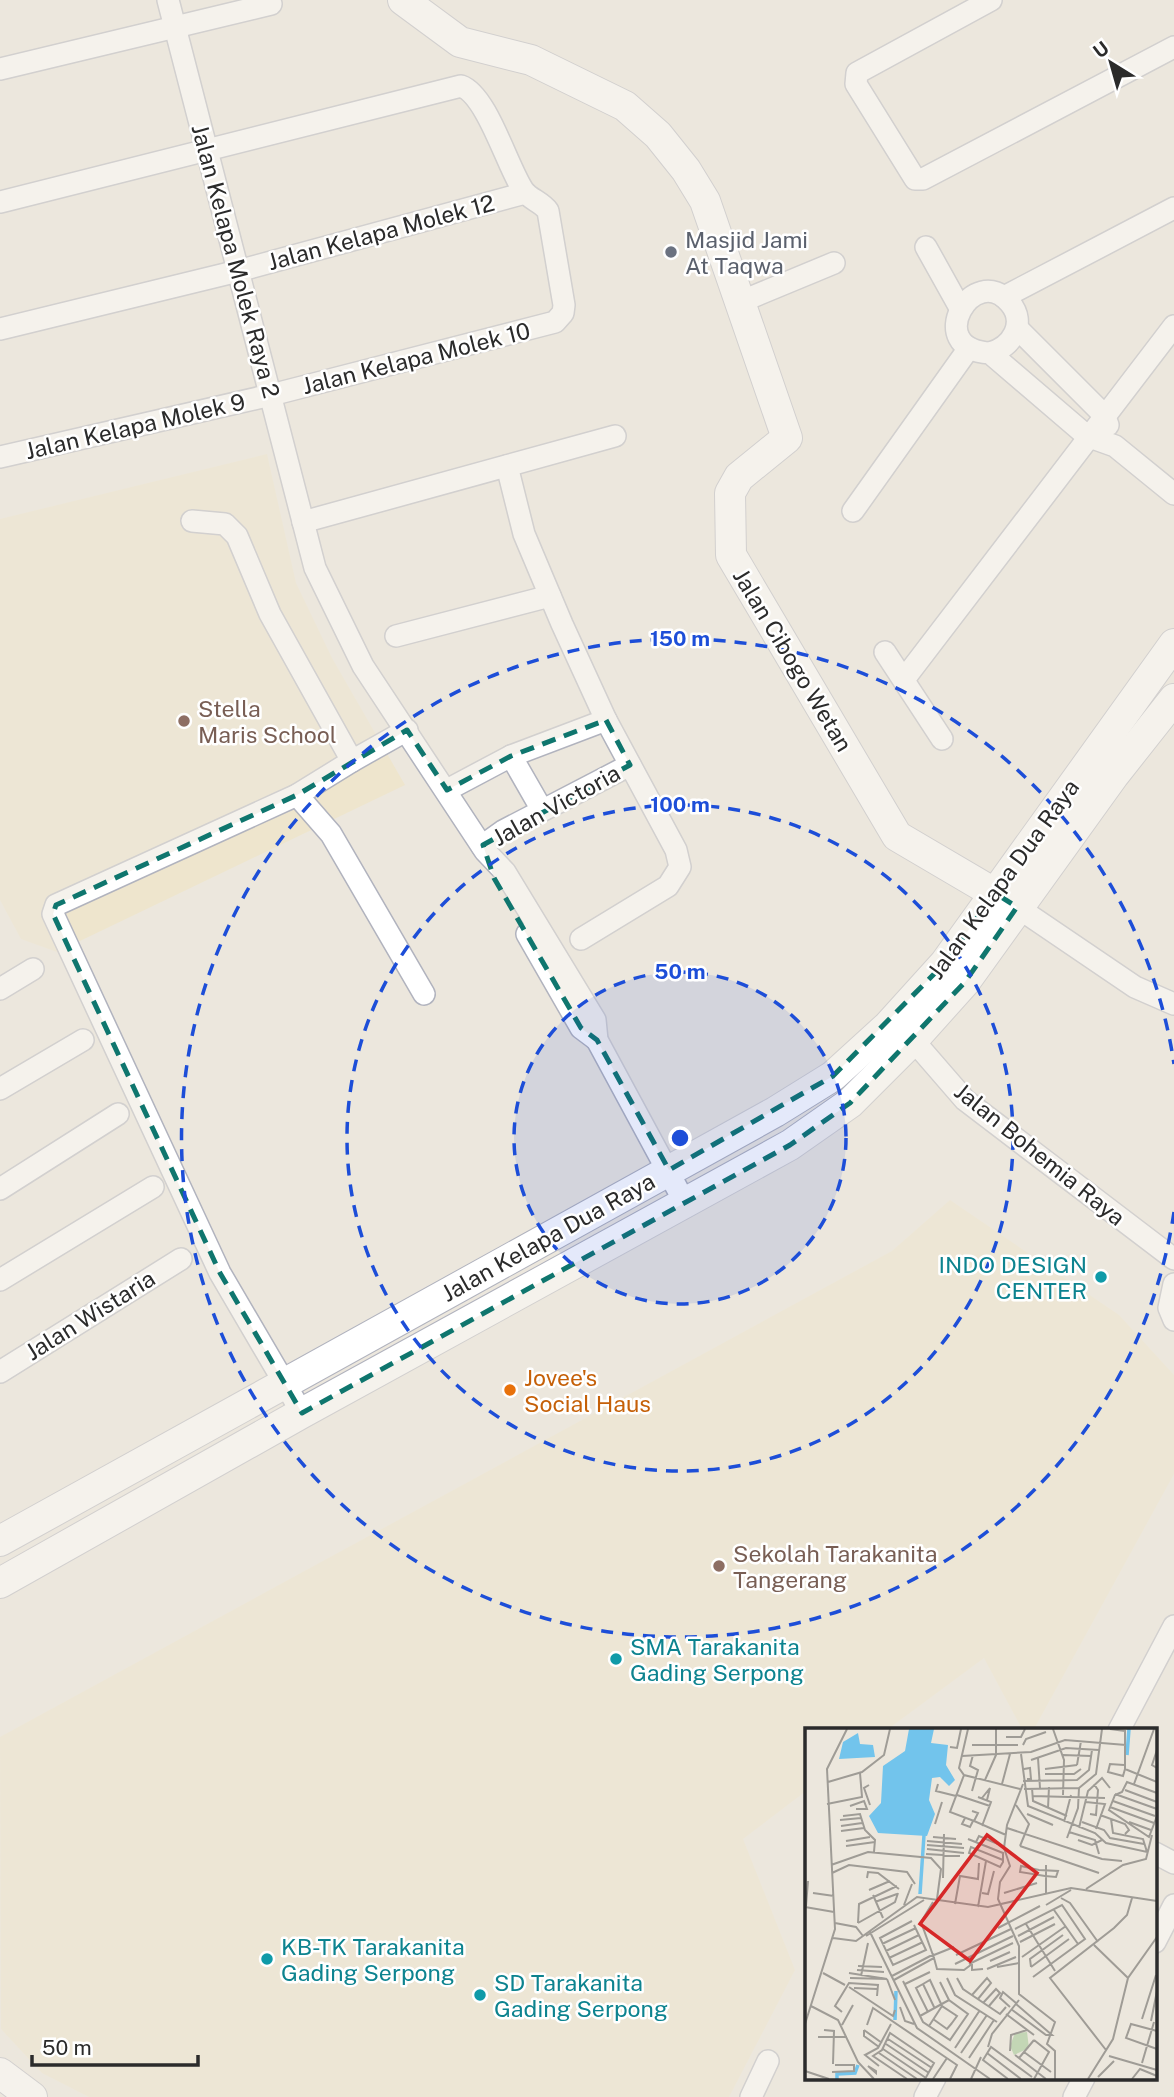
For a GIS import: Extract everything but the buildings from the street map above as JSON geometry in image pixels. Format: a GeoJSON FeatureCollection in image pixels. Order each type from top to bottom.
{"type":"FeatureCollection","features":[{"type":"Feature","properties":{"kind":"main road","name":"Jalan Cibogo Wetan"},"geometry":{"type":"LineString","coordinates":[[403,0],[460,42],[531,60],[625,106],[641,117],[686,170],[705,201],[786,438],[739,477],[730,493],[731,555],[897,836],[1006,900]]}},
{"type":"Feature","properties":{"kind":"main road","name":"Jalan Kelapa Dua Raya"},"geometry":{"type":"LineString","coordinates":[[0,1583],[302,1413],[790,1145],[850,1103],[914,1040],[964,982],[1006,900],[1174,644]]}},
{"type":"Feature","properties":{"kind":"main road","name":"Jalan Kelapa Dua Raya"},"geometry":{"type":"LineString","coordinates":[[0,1541],[775,1112],[833,1076],[888,1026],[1006,900],[1174,699]]}},
{"type":"Feature","properties":{"kind":"main road"},"geometry":{"type":"LineString","coordinates":[[0,2073],[32,2097]]}},
{"type":"Feature","properties":{"kind":"street","name":"Jalan Kelapa Molek Raya 2"},"geometry":{"type":"LineString","coordinates":[[168,0],[315,568],[363,666],[447,790],[483,849],[505,872],[595,1020],[597,1040],[685,1203]]}},
{"type":"Feature","properties":{"kind":"street"},"geometry":{"type":"LineString","coordinates":[[991,0],[857,73],[856,84],[908,173],[915,179],[923,179],[1174,47]]}},
{"type":"Feature","properties":{"kind":"street"},"geometry":{"type":"LineString","coordinates":[[0,69],[271,4]]}},
{"type":"Feature","properties":{"kind":"street"},"geometry":{"type":"LineString","coordinates":[[0,202],[455,86],[466,88],[477,98],[525,193]]}},
{"type":"Feature","properties":{"kind":"street","name":"Jalan Kelapa Molek 12"},"geometry":{"type":"LineString","coordinates":[[0,329],[238,271],[525,193]]}},
{"type":"Feature","properties":{"kind":"street","name":"Jalan Kelapa Molek 10"},"geometry":{"type":"LineString","coordinates":[[271,395],[555,322],[560,317],[563,292],[550,214],[543,204],[525,193]]}},
{"type":"Feature","properties":{"kind":"street"},"geometry":{"type":"LineString","coordinates":[[1004,298],[1174,208]]}},
{"type":"Feature","properties":{"kind":"street"},"geometry":{"type":"LineString","coordinates":[[926,247],[960,308]]}},
{"type":"Feature","properties":{"kind":"street"},"geometry":{"type":"LineString","coordinates":[[740,302],[834,263]]}},
{"type":"Feature","properties":{"kind":"street"},"geometry":{"type":"LineString","coordinates":[[990,353],[1008,345],[1017,328],[1015,311],[1004,298],[992,293],[980,293],[968,298],[960,308],[956,330],[969,348],[990,353],[1087,436],[1115,446],[1174,495]]}},
{"type":"Feature","properties":{"kind":"street"},"geometry":{"type":"LineString","coordinates":[[905,678],[1087,436],[1174,326]]}},
{"type":"Feature","properties":{"kind":"street"},"geometry":{"type":"LineString","coordinates":[[1017,328],[1104,415],[1115,446]]}},
{"type":"Feature","properties":{"kind":"street"},"geometry":{"type":"LineString","coordinates":[[853,510],[969,348]]}},
{"type":"Feature","properties":{"kind":"street","name":"Jalan Kelapa Molek 9"},"geometry":{"type":"LineString","coordinates":[[0,457],[271,395]]}},
{"type":"Feature","properties":{"kind":"street"},"geometry":{"type":"LineString","coordinates":[[303,522],[615,436]]}},
{"type":"Feature","properties":{"kind":"street"},"geometry":{"type":"LineString","coordinates":[[507,466],[523,534],[606,720],[676,850],[680,867],[668,886],[581,939]]}},
{"type":"Feature","properties":{"kind":"street"},"geometry":{"type":"LineString","coordinates":[[192,520],[225,524],[237,536],[270,614],[352,761]]}},
{"type":"Feature","properties":{"kind":"street"},"geometry":{"type":"LineString","coordinates":[[396,636],[550,596]]}},
{"type":"Feature","properties":{"kind":"street"},"geometry":{"type":"LineString","coordinates":[[885,652],[905,678],[942,740]]}},
{"type":"Feature","properties":{"kind":"street"},"geometry":{"type":"LineString","coordinates":[[447,790],[511,756],[606,720]]}},
{"type":"Feature","properties":{"kind":"street"},"geometry":{"type":"LineString","coordinates":[[302,1413],[220,1273],[189,1211],[53,914],[56,905],[106,880],[297,795],[407,730]]}},
{"type":"Feature","properties":{"kind":"street"},"geometry":{"type":"LineString","coordinates":[[511,756],[542,810]]}},
{"type":"Feature","properties":{"kind":"street","name":"Jalan Victoria"},"geometry":{"type":"LineString","coordinates":[[483,849],[542,810],[630,765]]}},
{"type":"Feature","properties":{"kind":"street"},"geometry":{"type":"LineString","coordinates":[[297,795],[331,834],[424,994]]}},
{"type":"Feature","properties":{"kind":"street"},"geometry":{"type":"LineString","coordinates":[[1006,900],[1135,987],[1174,1004]]}},
{"type":"Feature","properties":{"kind":"street"},"geometry":{"type":"LineString","coordinates":[[0,989],[33,969]]}},
{"type":"Feature","properties":{"kind":"street"},"geometry":{"type":"LineString","coordinates":[[0,1089],[83,1040]]}},
{"type":"Feature","properties":{"kind":"street","name":"Jalan Bohemia Raya"},"geometry":{"type":"LineString","coordinates":[[914,1040],[965,1100],[1174,1259]]}},
{"type":"Feature","properties":{"kind":"street"},"geometry":{"type":"LineString","coordinates":[[0,1189],[118,1114]]}},
{"type":"Feature","properties":{"kind":"street"},"geometry":{"type":"LineString","coordinates":[[0,1280],[153,1187]]}},
{"type":"Feature","properties":{"kind":"street","name":"Jalan Wistaria"},"geometry":{"type":"LineString","coordinates":[[0,1372],[181,1259]]}},
{"type":"Feature","properties":{"kind":"street"},"geometry":{"type":"LineString","coordinates":[[1174,1284],[1169,1308],[1174,1320]]}},
{"type":"Feature","properties":{"kind":"street"},"geometry":{"type":"LineString","coordinates":[[1120,1728],[1174,1626]]}},
{"type":"Feature","properties":{"kind":"street"},"geometry":{"type":"LineString","coordinates":[[1156,1854],[1174,1863]]}},
{"type":"Feature","properties":{"kind":"street"},"geometry":{"type":"LineString","coordinates":[[1156,1940],[1174,1905]]}},
{"type":"Feature","properties":{"kind":"street"},"geometry":{"type":"LineString","coordinates":[[751,2097],[768,2062]]}},
{"type":"Feature","properties":{"kind":"street"},"geometry":{"type":"LineString","coordinates":[[925,2097],[934,2080]]}},
{"type":"Feature","properties":{"kind":"street"},"geometry":{"type":"LineString","coordinates":[[1074,2097],[1083,2080]]}},
{"type":"Feature","properties":{"kind":"highlighted area"},"geometry":{"type":"Polygon","coordinates":[[[606,720],[630,765],[483,845],[494,878],[581,1028],[597,1040],[669,1170],[833,1076],[945,963],[995,893],[1017,907],[965,982],[850,1103],[790,1145],[302,1413],[220,1273],[53,914],[56,905],[106,880],[297,795],[407,730],[447,790],[511,756],[606,720]]]}},
{"type":"Feature","properties":{"kind":"shaded area","name":"Stella Maris School"},"geometry":{"type":"Polygon","coordinates":[[[267,454],[296,583],[332,658],[405,785],[57,952],[21,939],[0,900],[0,519],[267,454]]]}},
{"type":"Feature","properties":{"kind":"shaded area","name":"Sekolah Tarakanita Tangerang"},"geometry":{"type":"Polygon","coordinates":[[[950,1200],[1119,1315],[1174,1375],[1174,1474],[1035,1728],[1021,1728],[984,1658],[889,1728],[805,1728],[805,1792],[743,1839],[795,1970],[729,2097],[89,2097],[42,2073],[1,2029],[0,1737],[892,1251],[950,1200]]]}},
{"type":"Feature","properties":{"kind":"place","name":"Masjid Jami At Taqwa"},"geometry":{"type":"Point","coordinates":[671,252]}},
{"type":"Feature","properties":{"kind":"place","name":"Stella Maris School"},"geometry":{"type":"Point","coordinates":[184,721]}},
{"type":"Feature","properties":{"kind":"place","name":"INDO DESIGN CENTER"},"geometry":{"type":"Point","coordinates":[1101,1277]}},
{"type":"Feature","properties":{"kind":"place","name":"Jovee's Social Haus"},"geometry":{"type":"Point","coordinates":[510,1390]}},
{"type":"Feature","properties":{"kind":"place","name":"Sekolah Tarakanita Tangerang"},"geometry":{"type":"Point","coordinates":[719,1566]}},
{"type":"Feature","properties":{"kind":"place","name":"SMA Tarakanita Gading Serpong"},"geometry":{"type":"Point","coordinates":[616,1659]}},
{"type":"Feature","properties":{"kind":"place","name":"KB-TK Tarakanita Gading Serpong"},"geometry":{"type":"Point","coordinates":[267,1959]}},
{"type":"Feature","properties":{"kind":"place","name":"SD Tarakanita Gading Serpong"},"geometry":{"type":"Point","coordinates":[480,1995]}}]}
